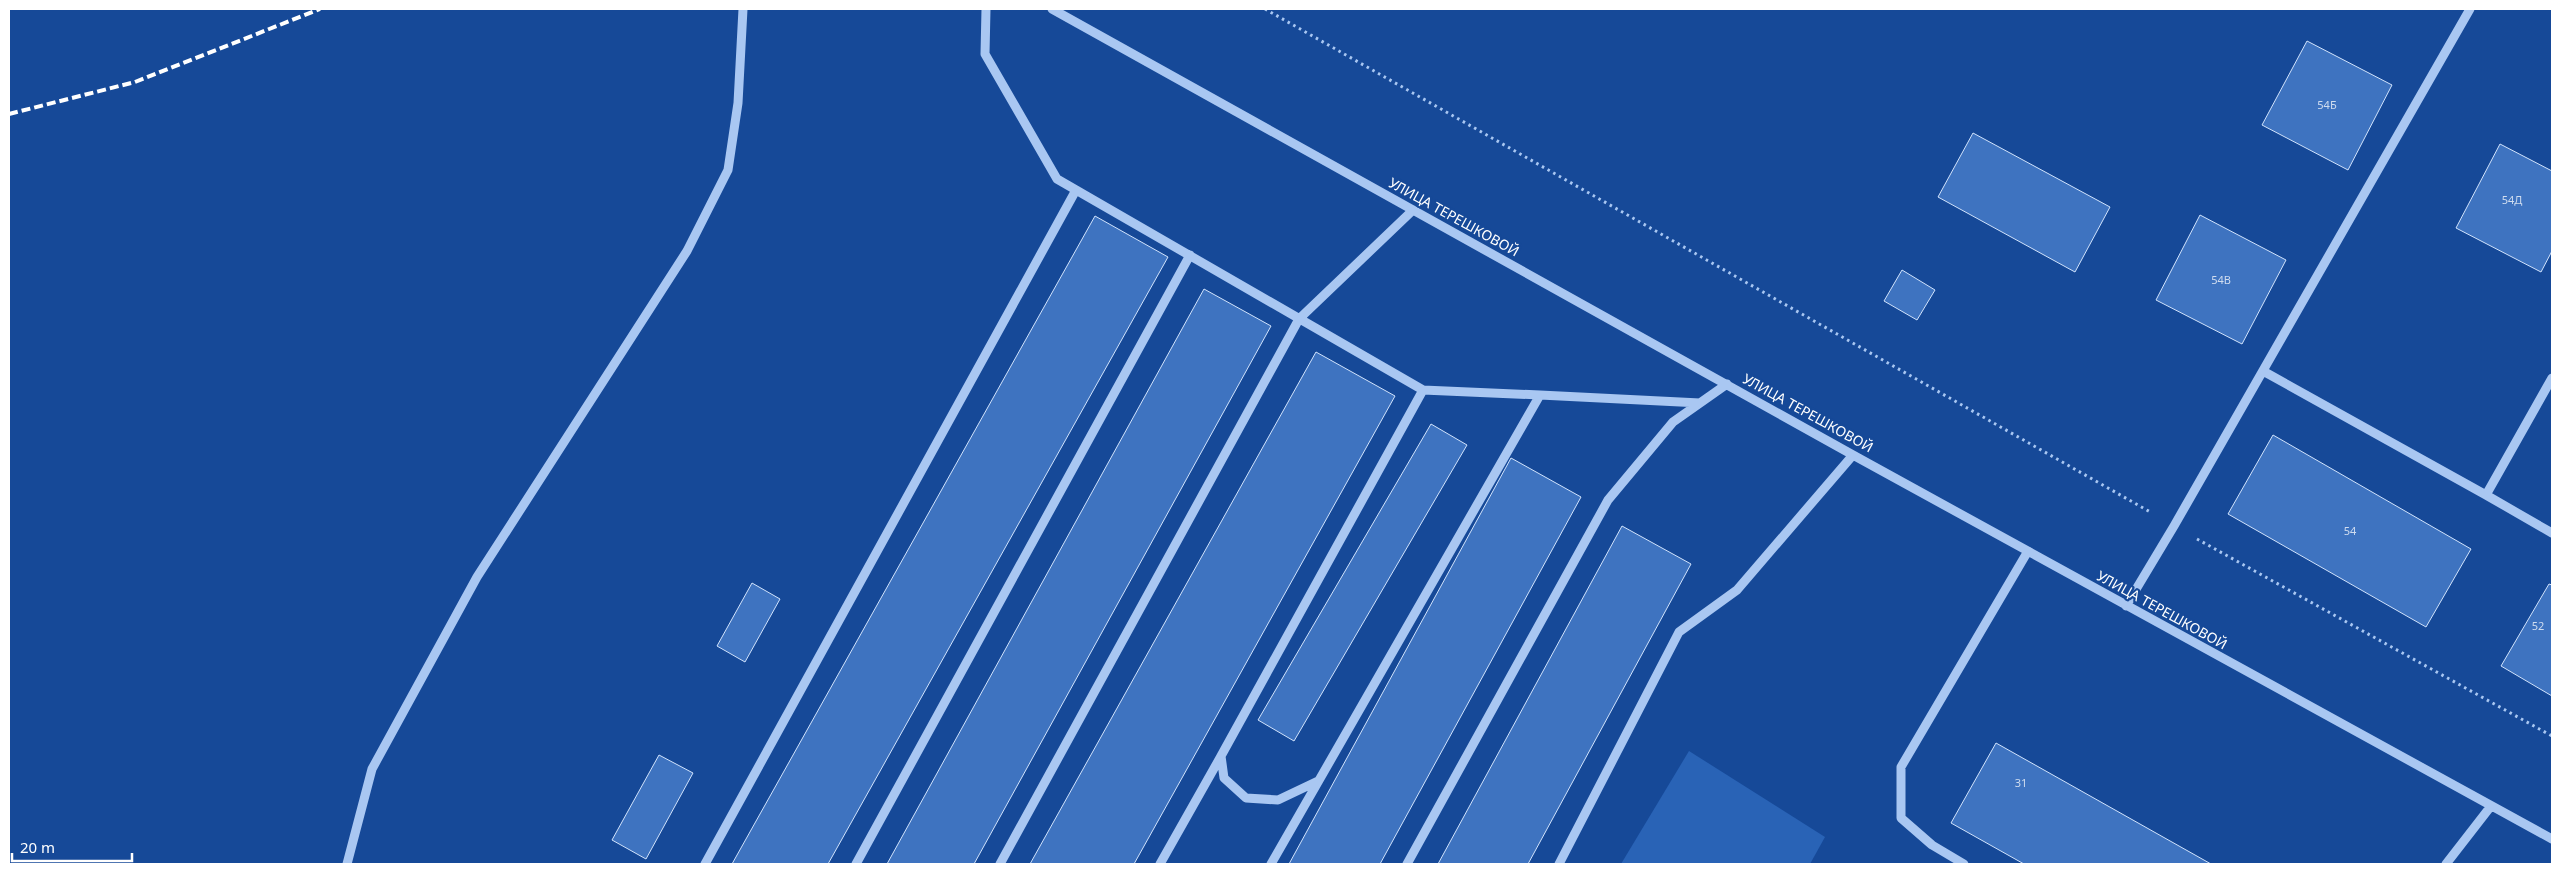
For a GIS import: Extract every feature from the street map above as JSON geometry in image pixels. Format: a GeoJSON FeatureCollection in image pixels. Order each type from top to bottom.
{"type":"FeatureCollection","features":[{"type":"Feature","properties":{"kind":"street"},"geometry":{"type":"LineString","coordinates":[[346,864],[372,769],[477,577],[687,250],[728,170],[738,104],[743,9]]}},
{"type":"Feature","properties":{"kind":"street"},"geometry":{"type":"LineString","coordinates":[[986,9],[986,54],[1057,179],[1423,390],[1700,402]]}},
{"type":"Feature","properties":{"kind":"street","name":"УЛИЦА ТЕРЕШКОВОЙ"},"geometry":{"type":"LineString","coordinates":[[1052,9],[1853,455],[2552,840]]}},
{"type":"Feature","properties":{"kind":"street"},"geometry":{"type":"LineString","coordinates":[[2126,606],[2174,526],[2470,9]]}},
{"type":"Feature","properties":{"kind":"street"},"geometry":{"type":"LineString","coordinates":[[704,864],[1076,190]]}},
{"type":"Feature","properties":{"kind":"street"},"geometry":{"type":"LineString","coordinates":[[1000,864],[1299,318],[1413,210]]}},
{"type":"Feature","properties":{"kind":"street"},"geometry":{"type":"LineString","coordinates":[[856,864],[1190,255]]}},
{"type":"Feature","properties":{"kind":"street"},"geometry":{"type":"LineString","coordinates":[[2263,371],[2552,533]]}},
{"type":"Feature","properties":{"kind":"street"},"geometry":{"type":"LineString","coordinates":[[2486,495],[2552,378]]}},
{"type":"Feature","properties":{"kind":"street"},"geometry":{"type":"LineString","coordinates":[[1408,864],[1608,500],[1673,422],[1728,384]]}},
{"type":"Feature","properties":{"kind":"street"},"geometry":{"type":"LineString","coordinates":[[1160,864],[1423,390]]}},
{"type":"Feature","properties":{"kind":"street"},"geometry":{"type":"LineString","coordinates":[[1271,864],[1540,395]]}},
{"type":"Feature","properties":{"kind":"street"},"geometry":{"type":"LineString","coordinates":[[1559,864],[1679,632],[1737,590],[1853,455]]}},
{"type":"Feature","properties":{"kind":"street"},"geometry":{"type":"LineString","coordinates":[[1964,864],[1932,844],[1901,818],[1901,767],[2028,551]]}},
{"type":"Feature","properties":{"kind":"street"},"geometry":{"type":"LineString","coordinates":[[1221,756],[1224,778],[1246,798],[1278,800],[1318,781]]}},
{"type":"Feature","properties":{"kind":"street"},"geometry":{"type":"LineString","coordinates":[[2446,864],[2492,806]]}},
{"type":"Feature","properties":{"kind":"path"},"geometry":{"type":"LineString","coordinates":[[1265,9],[2174,526],[2552,736]]}},
{"type":"Feature","properties":{"kind":"shaded area"},"geometry":{"type":"Polygon","coordinates":[[[1689,751],[1825,837],[1810,864],[1621,864],[1689,751]]]}},
{"type":"Feature","properties":{"kind":"building"},"geometry":{"type":"Polygon","coordinates":[[[2307,41],[2392,85],[2348,170],[2262,125],[2307,41]]]}},
{"type":"Feature","properties":{"kind":"building"},"geometry":{"type":"Polygon","coordinates":[[[1973,133],[2110,207],[2075,272],[1938,197],[1973,133]]]}},
{"type":"Feature","properties":{"kind":"building"},"geometry":{"type":"Polygon","coordinates":[[[2500,144],[2552,171],[2552,251],[2541,272],[2456,228],[2500,144]]]}},
{"type":"Feature","properties":{"kind":"building"},"geometry":{"type":"Polygon","coordinates":[[[2200,215],[2286,260],[2242,344],[2156,300],[2200,215]]]}},
{"type":"Feature","properties":{"kind":"building"},"geometry":{"type":"Polygon","coordinates":[[[1095,216],[1168,257],[828,864],[732,864],[1095,216]]]}},
{"type":"Feature","properties":{"kind":"building"},"geometry":{"type":"Polygon","coordinates":[[[1902,270],[1935,290],[1917,320],[1884,301],[1902,270]]]}},
{"type":"Feature","properties":{"kind":"building"},"geometry":{"type":"Polygon","coordinates":[[[1204,289],[1271,326],[974,864],[887,864],[1204,289]]]}},
{"type":"Feature","properties":{"kind":"building"},"geometry":{"type":"Polygon","coordinates":[[[1316,352],[1395,396],[1134,864],[1030,864],[1316,352]]]}},
{"type":"Feature","properties":{"kind":"building"},"geometry":{"type":"Polygon","coordinates":[[[1431,424],[1467,445],[1294,741],[1258,720],[1431,424]]]}},
{"type":"Feature","properties":{"kind":"building"},"geometry":{"type":"Polygon","coordinates":[[[2273,435],[2471,549],[2426,627],[2228,514],[2273,435]]]}},
{"type":"Feature","properties":{"kind":"building"},"geometry":{"type":"Polygon","coordinates":[[[1511,458],[1581,497],[1380,864],[1289,864],[1511,458]]]}},
{"type":"Feature","properties":{"kind":"building"},"geometry":{"type":"Polygon","coordinates":[[[1622,526],[1691,564],[1528,864],[1438,864],[1622,526]]]}},
{"type":"Feature","properties":{"kind":"building"},"geometry":{"type":"Polygon","coordinates":[[[752,583],[780,599],[745,662],[717,646],[752,583]]]}},
{"type":"Feature","properties":{"kind":"building"},"geometry":{"type":"Polygon","coordinates":[[[2549,584],[2552,585],[2552,696],[2501,666],[2549,584]]]}},
{"type":"Feature","properties":{"kind":"building"},"geometry":{"type":"Polygon","coordinates":[[[1996,743],[2211,864],[2024,864],[1951,823],[1996,743]]]}},
{"type":"Feature","properties":{"kind":"building"},"geometry":{"type":"Polygon","coordinates":[[[659,755],[693,773],[646,859],[612,840],[659,755]]]}},
{"type":"Feature","properties":{"kind":"railway"},"geometry":{"type":"LineString","coordinates":[[9,114],[135,82],[320,9]]}}]}
